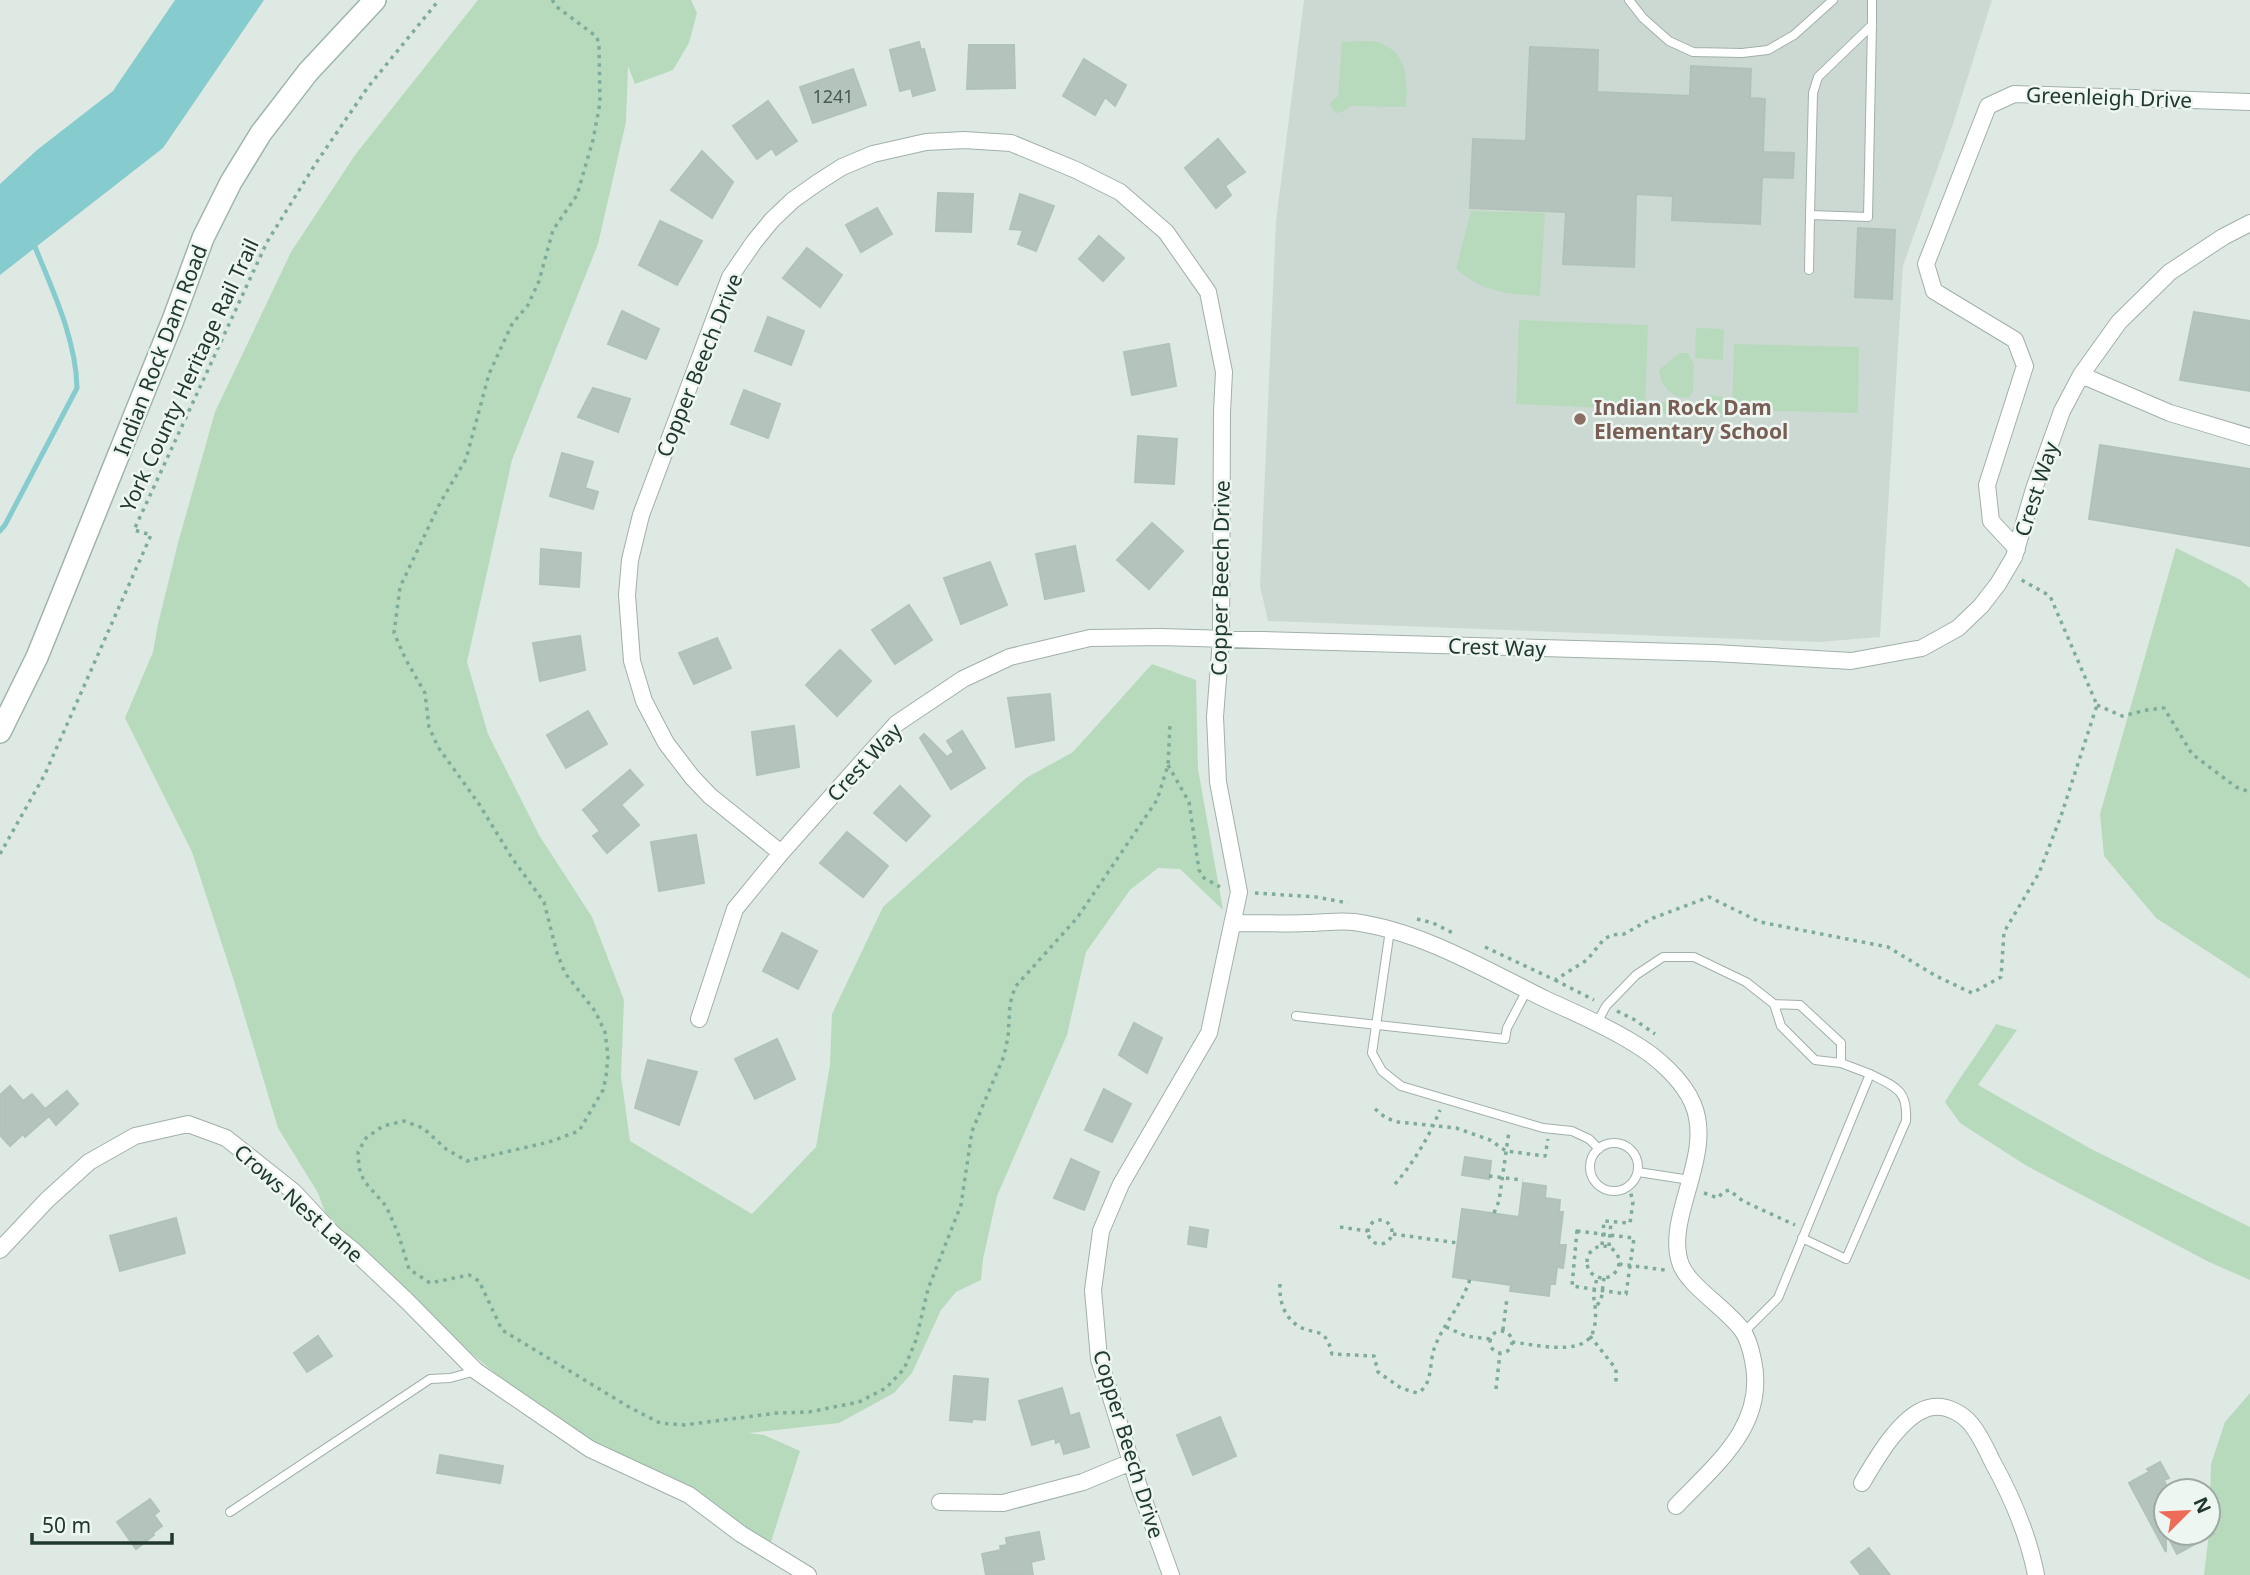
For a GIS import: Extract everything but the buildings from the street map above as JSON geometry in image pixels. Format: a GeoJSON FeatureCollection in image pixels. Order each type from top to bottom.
{"type":"FeatureCollection","features":[{"type":"Feature","properties":{"kind":"main road","name":"Indian Rock Dam Road"},"geometry":{"type":"LineString","coordinates":[[0,732],[37,657],[168,333],[203,238],[231,182],[261,133],[308,72],[375,0]]}},
{"type":"Feature","properties":{"kind":"street","name":"Greenleigh Drive"},"geometry":{"type":"LineString","coordinates":[[2017,550],[1991,521],[1987,485],[2025,366],[2015,340],[1934,291],[1926,264],[1988,106],[2014,94],[2250,102]]}},
{"type":"Feature","properties":{"kind":"street","name":"Copper Beech Drive"},"geometry":{"type":"LineString","coordinates":[[781,853],[710,796],[666,743],[644,701],[632,661],[627,596],[629,560],[641,515],[730,277],[772,220],[793,200],[842,167],[873,154],[926,142],[964,140],[1011,143],[1121,192],[1166,232],[1208,292],[1224,372],[1221,639],[1215,717],[1218,782],[1239,892],[1209,1033],[1121,1184],[1101,1231],[1093,1290],[1098,1360],[1171,1575]]}},
{"type":"Feature","properties":{"kind":"street","name":"Crest Way"},"geometry":{"type":"LineString","coordinates":[[699,1019],[735,909],[781,853],[896,724],[975,674],[1010,657],[1090,638],[1221,639],[1714,653],[1852,661],[1922,648],[1958,628],[1981,606],[2007,570],[2017,550],[2034,489],[2062,411],[2081,375],[2119,322],[2170,272],[2223,237],[2250,223]]}},
{"type":"Feature","properties":{"kind":"street"},"geometry":{"type":"LineString","coordinates":[[2081,375],[2170,413],[2250,436]]}},
{"type":"Feature","properties":{"kind":"street"},"geometry":{"type":"LineString","coordinates":[[1233,923],[1353,922],[1409,935],[1636,1044],[1663,1066],[1680,1085],[1693,1104],[1699,1134],[1677,1245],[1681,1265],[1690,1280],[1713,1299],[1744,1332],[1756,1376],[1753,1405],[1737,1440],[1676,1506]]}},
{"type":"Feature","properties":{"kind":"street","name":"Crows Nest Lane"},"geometry":{"type":"LineString","coordinates":[[0,1250],[47,1200],[89,1162],[135,1136],[188,1124],[226,1138],[294,1192],[333,1234],[398,1293],[476,1371],[590,1449],[689,1495],[741,1534],[803,1574]]}},
{"type":"Feature","properties":{"kind":"street"},"geometry":{"type":"LineString","coordinates":[[1862,1483],[1884,1446],[1910,1417],[1933,1407],[1954,1410],[1970,1422],[2008,1490],[2024,1527],[2036,1575]]}},
{"type":"Feature","properties":{"kind":"street"},"geometry":{"type":"LineString","coordinates":[[940,1502],[1003,1503],[1083,1482],[1131,1462]]}},
{"type":"Feature","properties":{"kind":"lane"},"geometry":{"type":"LineString","coordinates":[[1629,0],[1643,18],[1669,41],[1693,52],[1742,53],[1768,50],[1794,35],[1833,0]]}},
{"type":"Feature","properties":{"kind":"lane"},"geometry":{"type":"LineString","coordinates":[[1810,215],[1868,218],[1872,0]]}},
{"type":"Feature","properties":{"kind":"lane"},"geometry":{"type":"LineString","coordinates":[[1809,270],[1813,93],[1818,77],[1872,25]]}},
{"type":"Feature","properties":{"kind":"lane"},"geometry":{"type":"LineString","coordinates":[[1390,930],[1372,1053],[1382,1071],[1401,1086],[1552,1129],[1572,1131],[1589,1139],[1599,1149]]}},
{"type":"Feature","properties":{"kind":"lane"},"geometry":{"type":"LineString","coordinates":[[1597,1023],[1606,1006],[1636,975],[1663,957],[1694,957],[1746,982],[1774,1004],[1781,1026],[1815,1060],[1841,1063],[1899,1088],[1907,1105],[1906,1122],[1846,1259],[1803,1234]]}},
{"type":"Feature","properties":{"kind":"lane"},"geometry":{"type":"LineString","coordinates":[[1296,1016],[1505,1039],[1507,1028],[1527,990]]}},
{"type":"Feature","properties":{"kind":"lane"},"geometry":{"type":"LineString","coordinates":[[1774,1004],[1800,1005],[1841,1044],[1841,1063]]}},
{"type":"Feature","properties":{"kind":"lane"},"geometry":{"type":"LineString","coordinates":[[1744,1332],[1778,1298],[1870,1074]]}},
{"type":"Feature","properties":{"kind":"lane"},"geometry":{"type":"LineString","coordinates":[[1606,1144],[1622,1145],[1635,1156],[1638,1172],[1629,1186],[1614,1192],[1605,1190],[1593,1179],[1590,1163],[1599,1149],[1606,1144]]}},
{"type":"Feature","properties":{"kind":"lane"},"geometry":{"type":"LineString","coordinates":[[1638,1172],[1690,1184]]}},
{"type":"Feature","properties":{"kind":"lane"},"geometry":{"type":"LineString","coordinates":[[230,1512],[430,1379],[450,1378],[476,1371]]}},
{"type":"Feature","properties":{"kind":"path","name":"York County Heritage Rail Trail"},"geometry":{"type":"LineString","coordinates":[[0,854],[45,774],[103,647],[151,535],[134,530],[267,242],[368,87],[439,0]]}},
{"type":"Feature","properties":{"kind":"path"},"geometry":{"type":"LineString","coordinates":[[552,0],[557,7],[597,37],[600,103],[593,140],[577,195],[553,230],[539,281],[528,305],[512,324],[489,374],[466,459],[440,503],[400,587],[394,634],[425,693],[429,727],[438,747],[480,804],[512,858],[544,902],[565,973],[595,1011],[605,1032],[608,1056],[606,1077],[603,1090],[579,1131],[549,1142],[467,1161],[446,1149],[423,1128],[404,1122],[383,1126],[366,1138],[358,1152],[359,1168],[364,1181],[386,1206],[409,1269],[430,1283],[469,1275],[479,1280],[502,1330],[660,1423],[684,1425],[776,1413],[809,1412],[859,1402],[886,1388],[904,1369],[915,1340],[928,1289],[961,1205],[972,1131],[1004,1056],[1010,1004],[1015,987],[1077,918],[1157,800],[1168,765],[1170,725]]}},
{"type":"Feature","properties":{"kind":"path"},"geometry":{"type":"LineString","coordinates":[[1482,946],[1555,980],[1587,960],[1604,939],[1624,934],[1653,918],[1709,897],[1760,922],[1888,947],[1936,976],[1972,993],[2001,977],[2004,932],[2039,873],[2062,816],[2097,705],[2050,596],[2007,570]]}},
{"type":"Feature","properties":{"kind":"path"},"geometry":{"type":"LineString","coordinates":[[2097,705],[2122,716],[2164,708],[2192,754],[2236,787],[2250,792]]}},
{"type":"Feature","properties":{"kind":"path"},"geometry":{"type":"LineString","coordinates":[[1168,765],[1189,803],[1199,870],[1212,884],[1239,892],[1316,897],[1356,904]]}},
{"type":"Feature","properties":{"kind":"path"},"geometry":{"type":"LineString","coordinates":[[1408,916],[1457,934]]}},
{"type":"Feature","properties":{"kind":"path"},"geometry":{"type":"LineString","coordinates":[[1395,1184],[1413,1163],[1434,1126],[1445,1098]]}},
{"type":"Feature","properties":{"kind":"path"},"geometry":{"type":"LineString","coordinates":[[1375,1109],[1386,1118],[1398,1122],[1455,1128],[1490,1140],[1506,1151],[1545,1156],[1552,1129]]}},
{"type":"Feature","properties":{"kind":"path"},"geometry":{"type":"LineString","coordinates":[[1494,1213],[1499,1201],[1511,1118]]}},
{"type":"Feature","properties":{"kind":"path"},"geometry":{"type":"LineString","coordinates":[[1489,1176],[1523,1180]]}},
{"type":"Feature","properties":{"kind":"path"},"geometry":{"type":"LineString","coordinates":[[1690,1184],[1718,1198],[1729,1190],[1743,1201],[1803,1234]]}},
{"type":"Feature","properties":{"kind":"path"},"geometry":{"type":"LineString","coordinates":[[1602,1245],[1605,1220],[1630,1223],[1633,1202],[1629,1186]]}},
{"type":"Feature","properties":{"kind":"path"},"geometry":{"type":"LineString","coordinates":[[1384,1221],[1389,1224],[1392,1234],[1387,1243],[1381,1245],[1371,1241],[1368,1231],[1374,1222],[1384,1221]]}},
{"type":"Feature","properties":{"kind":"path"},"geometry":{"type":"LineString","coordinates":[[1609,1246],[1611,1222]]}},
{"type":"Feature","properties":{"kind":"path"},"geometry":{"type":"LineString","coordinates":[[1340,1227],[1368,1231]]}},
{"type":"Feature","properties":{"kind":"path"},"geometry":{"type":"LineString","coordinates":[[1577,1231],[1603,1234],[1634,1238],[1626,1294],[1572,1286],[1577,1231]]}},
{"type":"Feature","properties":{"kind":"path"},"geometry":{"type":"LineString","coordinates":[[1392,1234],[1458,1243]]}},
{"type":"Feature","properties":{"kind":"path"},"geometry":{"type":"LineString","coordinates":[[1609,1246],[1615,1252],[1619,1264],[1612,1274],[1604,1278],[1597,1277],[1590,1271],[1587,1259],[1593,1248],[1609,1246]]}},
{"type":"Feature","properties":{"kind":"path"},"geometry":{"type":"LineString","coordinates":[[1619,1264],[1665,1270],[1681,1265]]}},
{"type":"Feature","properties":{"kind":"path"},"geometry":{"type":"LineString","coordinates":[[1597,1277],[1594,1300],[1597,1304]]}},
{"type":"Feature","properties":{"kind":"path"},"geometry":{"type":"LineString","coordinates":[[1512,1342],[1562,1348],[1574,1346],[1590,1336],[1597,1304],[1601,1301],[1604,1278]]}},
{"type":"Feature","properties":{"kind":"path"},"geometry":{"type":"LineString","coordinates":[[1280,1284],[1279,1299],[1285,1312],[1298,1326],[1323,1335],[1332,1354],[1374,1356],[1378,1372],[1417,1394],[1424,1390],[1428,1382],[1435,1348],[1460,1305],[1471,1279]]}},
{"type":"Feature","properties":{"kind":"path"},"geometry":{"type":"LineString","coordinates":[[1503,1330],[1507,1297]]}},
{"type":"Feature","properties":{"kind":"path"},"geometry":{"type":"LineString","coordinates":[[1446,1327],[1466,1336],[1490,1339]]}},
{"type":"Feature","properties":{"kind":"path"},"geometry":{"type":"LineString","coordinates":[[1503,1330],[1511,1336],[1512,1342],[1509,1350],[1500,1353],[1491,1348],[1490,1339],[1493,1334],[1503,1330]]}},
{"type":"Feature","properties":{"kind":"path"},"geometry":{"type":"LineString","coordinates":[[1590,1336],[1616,1369],[1616,1385]]}},
{"type":"Feature","properties":{"kind":"path"},"geometry":{"type":"LineString","coordinates":[[1496,1389],[1500,1353]]}},
{"type":"Feature","properties":{"kind":"shaded area","name":"Indian Rock Dam Elementary School"},"geometry":{"type":"Polygon","coordinates":[[[1304,0],[1992,0],[1952,127],[1903,266],[1880,637],[1819,642],[1268,621],[1260,586],[1276,221],[1304,0]]]}},
{"type":"Feature","properties":{"kind":"green space"},"geometry":{"type":"Polygon","coordinates":[[[478,0],[691,0],[697,13],[689,43],[673,70],[635,84],[628,66],[626,122],[598,244],[512,460],[467,662],[488,734],[539,835],[592,917],[624,1000],[621,1076],[630,1141],[752,1214],[816,1147],[830,1065],[832,1014],[883,907],[1026,778],[1073,752],[1152,664],[1196,680],[1198,769],[1223,910],[1180,869],[1158,868],[1130,890],[1086,952],[1067,1035],[997,1196],[981,1280],[956,1292],[941,1310],[912,1373],[894,1393],[839,1423],[748,1433],[764,1435],[800,1451],[770,1545],[571,1435],[407,1301],[333,1234],[318,1193],[278,1128],[192,852],[125,718],[153,652],[178,543],[215,412],[291,252],[355,155],[478,0]]]}},
{"type":"Feature","properties":{"kind":"green space"},"geometry":{"type":"Polygon","coordinates":[[[1342,42],[1376,42],[1394,52],[1404,67],[1406,107],[1350,106],[1336,113],[1330,106],[1338,96],[1342,42]]]}},
{"type":"Feature","properties":{"kind":"green space"},"geometry":{"type":"Polygon","coordinates":[[[1471,211],[1545,213],[1540,296],[1495,290],[1477,283],[1456,269],[1471,211]]]}},
{"type":"Feature","properties":{"kind":"green space"},"geometry":{"type":"Polygon","coordinates":[[[1519,320],[1648,325],[1645,410],[1516,404],[1519,320]]]}},
{"type":"Feature","properties":{"kind":"green space"},"geometry":{"type":"Polygon","coordinates":[[[1696,328],[1724,329],[1723,360],[1695,358],[1696,328]]]}},
{"type":"Feature","properties":{"kind":"green space"},"geometry":{"type":"Polygon","coordinates":[[[1734,344],[1859,347],[1858,413],[1732,410],[1734,344]]]}},
{"type":"Feature","properties":{"kind":"green space"},"geometry":{"type":"Polygon","coordinates":[[[1679,353],[1688,353],[1694,364],[1693,392],[1688,398],[1672,393],[1664,386],[1660,376],[1659,370],[1679,353]]]}},
{"type":"Feature","properties":{"kind":"green space"},"geometry":{"type":"Polygon","coordinates":[[[1710,395],[1727,397],[1725,417],[1651,413],[1651,402],[1703,403],[1710,395]]]}},
{"type":"Feature","properties":{"kind":"green space"},"geometry":{"type":"Polygon","coordinates":[[[2176,548],[2239,579],[2250,588],[2250,979],[2156,918],[2104,856],[2100,814],[2176,548]]]}},
{"type":"Feature","properties":{"kind":"green space"},"geometry":{"type":"Polygon","coordinates":[[[1996,1024],[2017,1030],[1978,1085],[2093,1150],[2250,1227],[2250,1280],[2209,1262],[2027,1166],[1960,1123],[1945,1102],[1996,1024]]]}},
{"type":"Feature","properties":{"kind":"green space"},"geometry":{"type":"Polygon","coordinates":[[[2250,1393],[2250,1575],[2204,1575],[2207,1547],[2222,1547],[2222,1477],[2211,1477],[2211,1464],[2225,1422],[2250,1393]]]}},
{"type":"Feature","properties":{"kind":"water"},"geometry":{"type":"Polygon","coordinates":[[[175,0],[264,0],[163,148],[0,275],[0,184],[37,150],[113,91],[175,0]]]}},
{"type":"Feature","properties":{"kind":"waterway"},"geometry":{"type":"LineString","coordinates":[[0,531],[77,388],[68,332],[33,242]]}},
{"type":"Feature","properties":{"kind":"place","name":"Indian Rock Dam Elementary School"},"geometry":{"type":"Point","coordinates":[1580,419]}}]}
